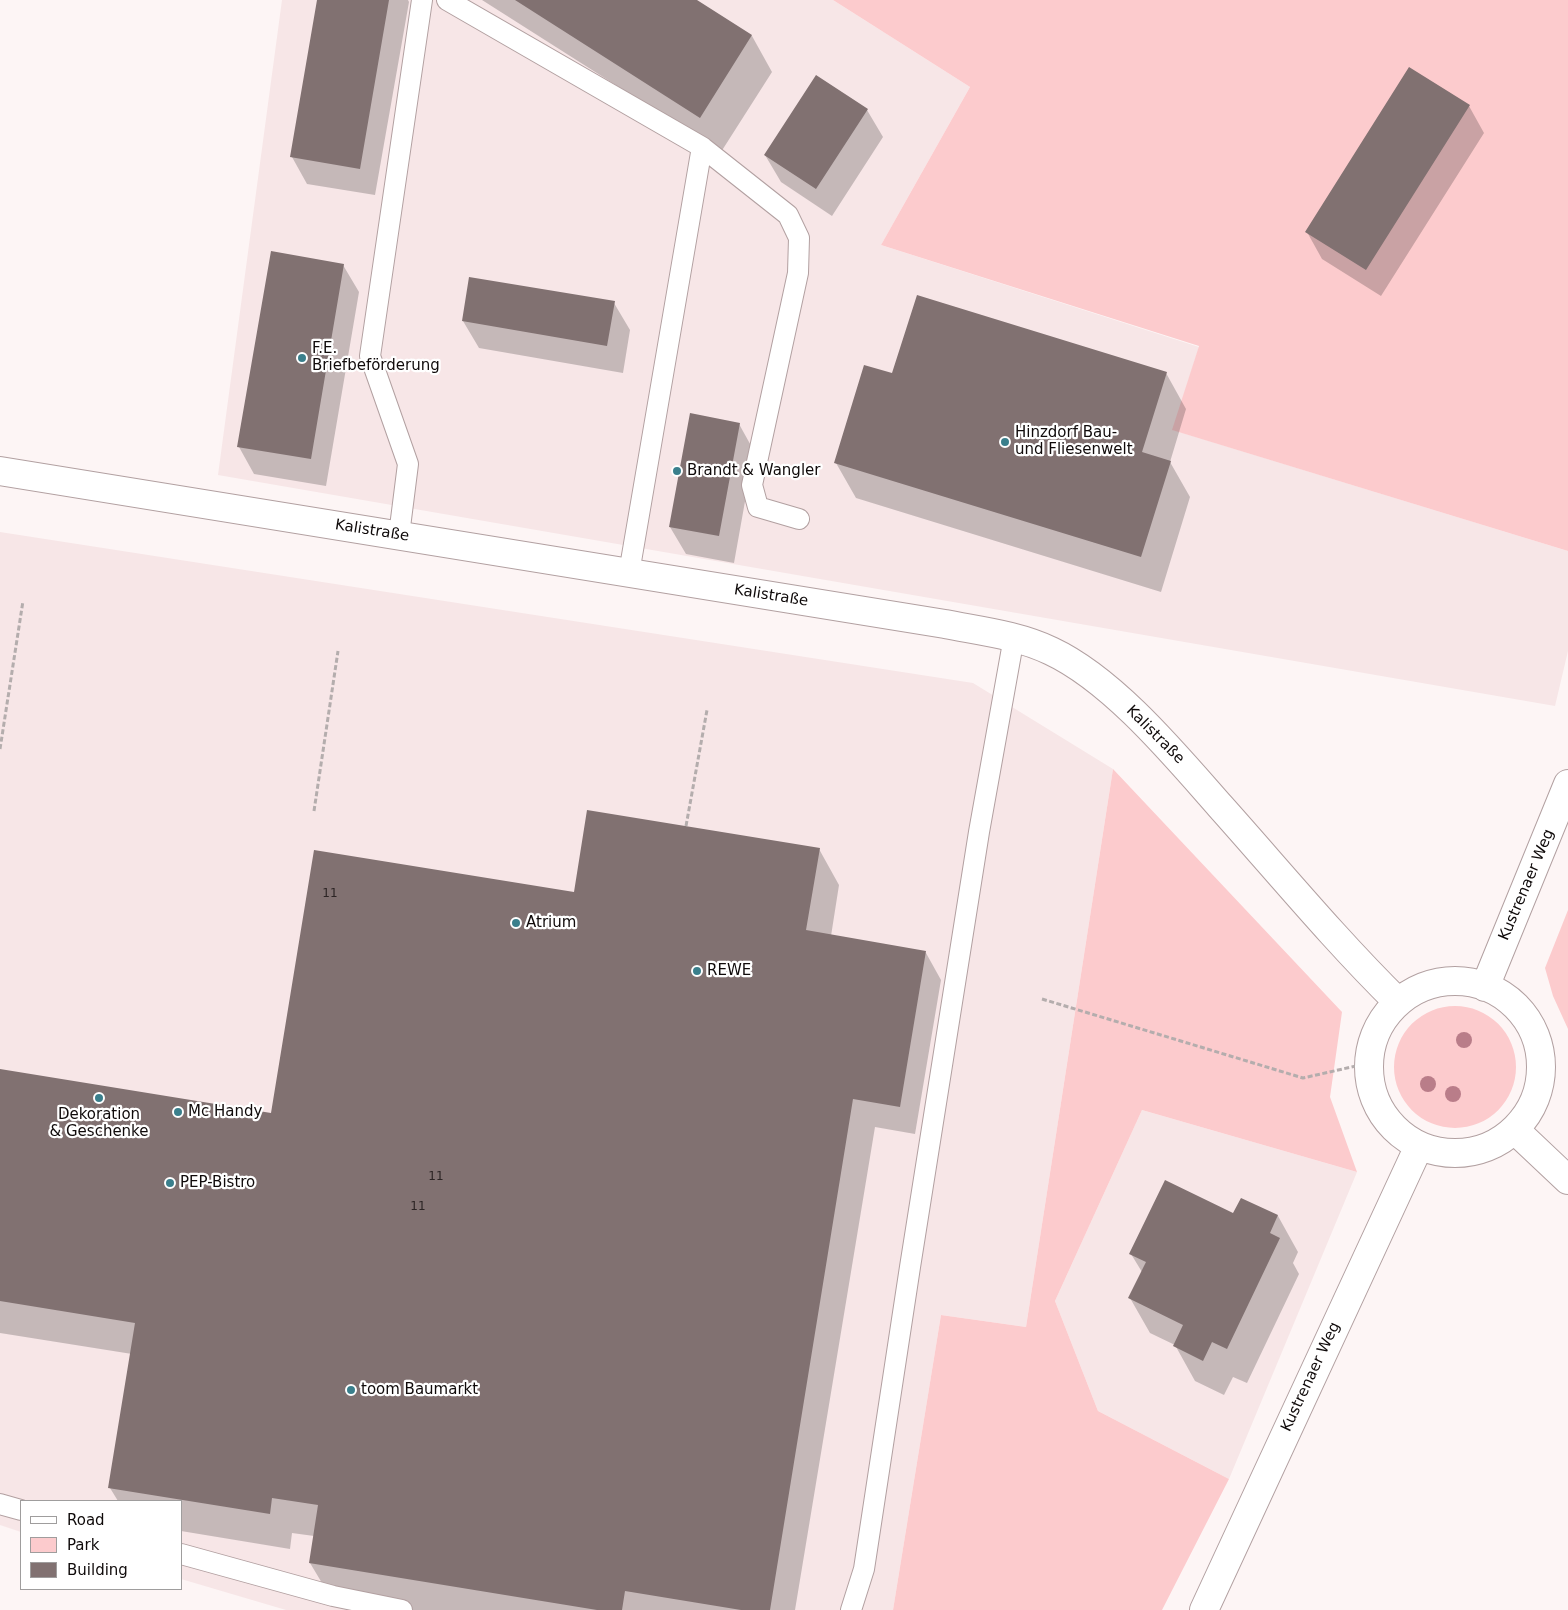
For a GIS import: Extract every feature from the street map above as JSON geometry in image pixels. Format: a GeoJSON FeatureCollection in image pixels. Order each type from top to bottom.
{"type":"FeatureCollection","features":[{"type":"Feature","properties":{"kind":"street","name":"Kalistraße"},"geometry":{"type":"LineString","coordinates":[[0,471],[869,612],[1014,637],[1051,651],[1083,670],[1111,692],[1139,718],[1190,771],[1331,932],[1398,1002]]}},
{"type":"Feature","properties":{"kind":"street","name":"Kustrenaer Weg"},"geometry":{"type":"LineString","coordinates":[[1485,987],[1568,784]]}},
{"type":"Feature","properties":{"kind":"street"},"geometry":{"type":"LineString","coordinates":[[1459,981],[1485,987],[1510,1001],[1529,1023],[1539,1050],[1541,1064],[1538,1092],[1528,1112],[1515,1130],[1499,1142],[1480,1150],[1459,1153],[1438,1152],[1419,1146],[1395,1129],[1377,1106],[1369,1078],[1369,1063],[1374,1036],[1380,1024],[1398,1002],[1420,988],[1459,981]]}},
{"type":"Feature","properties":{"kind":"street"},"geometry":{"type":"LineString","coordinates":[[1515,1130],[1568,1180]]}},
{"type":"Feature","properties":{"kind":"street","name":"Kustrenaer Weg"},"geometry":{"type":"LineString","coordinates":[[1204,1610],[1419,1146]]}},
{"type":"Feature","properties":{"kind":"lane"},"geometry":{"type":"LineString","coordinates":[[399,535],[408,464],[370,356],[422,0]]}},
{"type":"Feature","properties":{"kind":"lane"},"geometry":{"type":"LineString","coordinates":[[447,0],[702,147],[788,215],[798,238],[798,273],[752,485],[758,507],[799,519]]}},
{"type":"Feature","properties":{"kind":"lane"},"geometry":{"type":"LineString","coordinates":[[629,574],[702,147]]}},
{"type":"Feature","properties":{"kind":"lane"},"geometry":{"type":"LineString","coordinates":[[851,1610],[864,1569],[911,1257],[981,822],[1014,637]]}},
{"type":"Feature","properties":{"kind":"lane"},"geometry":{"type":"LineString","coordinates":[[0,1504],[20,1510]]}},
{"type":"Feature","properties":{"kind":"lane"},"geometry":{"type":"LineString","coordinates":[[182,1554],[333,1596],[402,1610]]}},
{"type":"Feature","properties":{"kind":"path"},"geometry":{"type":"LineString","coordinates":[[0,749],[23,601]]}},
{"type":"Feature","properties":{"kind":"path"},"geometry":{"type":"LineString","coordinates":[[314,811],[338,651]]}},
{"type":"Feature","properties":{"kind":"path"},"geometry":{"type":"LineString","coordinates":[[686,826],[707,710]]}},
{"type":"Feature","properties":{"kind":"path"},"geometry":{"type":"LineString","coordinates":[[1042,999],[1303,1078],[1369,1063]]}},
{"type":"Feature","properties":{"kind":"shaded area"},"geometry":{"type":"Polygon","coordinates":[[[282,0],[833,0],[970,87],[881,245],[1199,347],[1173,430],[1568,551],[1568,651],[1555,706],[218,475],[282,0]]]}},
{"type":"Feature","properties":{"kind":"shaded area"},"geometry":{"type":"Polygon","coordinates":[[[0,532],[973,683],[1113,769],[1026,1327],[941,1315],[893,1610],[286,1610],[182,1579],[182,1500],[20,1500],[20,1532],[0,1525],[0,532]]]}},
{"type":"Feature","properties":{"kind":"shaded area"},"geometry":{"type":"Polygon","coordinates":[[[1142,1110],[1357,1172],[1229,1479],[1098,1411],[1055,1301],[1142,1110]]]}},
{"type":"Feature","properties":{"kind":"green space"},"geometry":{"type":"Polygon","coordinates":[[[833,0],[1568,0],[1568,551],[1172,430],[1199,346],[881,245],[970,87],[833,0]]]}},
{"type":"Feature","properties":{"kind":"green space"},"geometry":{"type":"Polygon","coordinates":[[[1113,769],[1342,1012],[1330,1097],[1357,1172],[1142,1110],[1055,1301],[1098,1411],[1229,1479],[1162,1610],[893,1610],[941,1315],[1026,1327],[1113,769]]]}},
{"type":"Feature","properties":{"kind":"green space"},"geometry":{"type":"Polygon","coordinates":[[[1568,910],[1568,1029],[1553,996],[1545,968],[1568,910]]]}},
{"type":"Feature","properties":{"kind":"green space"},"geometry":{"type":"Polygon","coordinates":[[[1455,1006],[1478,1010],[1498,1024],[1512,1044],[1516,1067],[1512,1090],[1498,1110],[1478,1124],[1455,1128],[1432,1124],[1412,1110],[1398,1090],[1394,1067],[1398,1044],[1412,1024],[1432,1010],[1455,1006]]]}},
{"type":"Feature","properties":{"kind":"building"},"geometry":{"type":"Polygon","coordinates":[[[317,0],[389,0],[360,169],[290,157],[317,0]]]}},
{"type":"Feature","properties":{"kind":"building"},"geometry":{"type":"Polygon","coordinates":[[[515,0],[697,0],[752,35],[700,118],[515,0]]]}},
{"type":"Feature","properties":{"kind":"building"},"geometry":{"type":"Polygon","coordinates":[[[1409,67],[1470,105],[1366,270],[1305,232],[1409,67]]]}},
{"type":"Feature","properties":{"kind":"building"},"geometry":{"type":"Polygon","coordinates":[[[816,75],[868,109],[816,189],[764,155],[816,75]]]}},
{"type":"Feature","properties":{"kind":"building"},"geometry":{"type":"Polygon","coordinates":[[[271,251],[344,264],[311,459],[237,447],[271,251]]]}},
{"type":"Feature","properties":{"kind":"building"},"geometry":{"type":"Polygon","coordinates":[[[469,277],[615,301],[607,346],[462,321],[469,277]]]}},
{"type":"Feature","properties":{"kind":"building"},"geometry":{"type":"Polygon","coordinates":[[[917,295],[1167,372],[1142,452],[1171,461],[1141,557],[834,463],[864,365],[892,373],[917,295]]]}},
{"type":"Feature","properties":{"kind":"building"},"geometry":{"type":"Polygon","coordinates":[[[690,413],[740,423],[719,536],[669,527],[690,413]]]}},
{"type":"Feature","properties":{"kind":"building"},"geometry":{"type":"Polygon","coordinates":[[[587,810],[820,848],[806,930],[926,951],[900,1107],[853,1099],[770,1610],[741,1610],[625,1591],[622,1610],[597,1610],[309,1563],[318,1505],[272,1498],[270,1514],[108,1488],[135,1323],[0,1301],[0,1069],[271,1113],[314,850],[574,892],[587,810]]]}},
{"type":"Feature","properties":{"kind":"building"},"geometry":{"type":"Polygon","coordinates":[[[1165,1180],[1233,1213],[1241,1198],[1278,1215],[1270,1233],[1280,1238],[1227,1349],[1212,1342],[1203,1361],[1173,1346],[1183,1325],[1128,1298],[1146,1262],[1129,1254],[1165,1180]]]}},
{"type":"Feature","properties":{"kind":"place","name":"F.E. Briefbeförderung"},"geometry":{"type":"Point","coordinates":[302,358]}},
{"type":"Feature","properties":{"kind":"place","name":"Hinzdorf Bau- und Fliesenwelt"},"geometry":{"type":"Point","coordinates":[1005,442]}},
{"type":"Feature","properties":{"kind":"place","name":"Brandt & Wangler"},"geometry":{"type":"Point","coordinates":[677,471]}},
{"type":"Feature","properties":{"kind":"place","name":"Atrium"},"geometry":{"type":"Point","coordinates":[516,923]}},
{"type":"Feature","properties":{"kind":"place","name":"REWE"},"geometry":{"type":"Point","coordinates":[697,971]}},
{"type":"Feature","properties":{"kind":"place","name":"Dekoration & Geschenke"},"geometry":{"type":"Point","coordinates":[99,1098]}},
{"type":"Feature","properties":{"kind":"place","name":"Mc Handy"},"geometry":{"type":"Point","coordinates":[178,1112]}},
{"type":"Feature","properties":{"kind":"place","name":"PEP-Bistro"},"geometry":{"type":"Point","coordinates":[170,1183]}},
{"type":"Feature","properties":{"kind":"place","name":"toom Baumarkt"},"geometry":{"type":"Point","coordinates":[351,1390]}}]}
